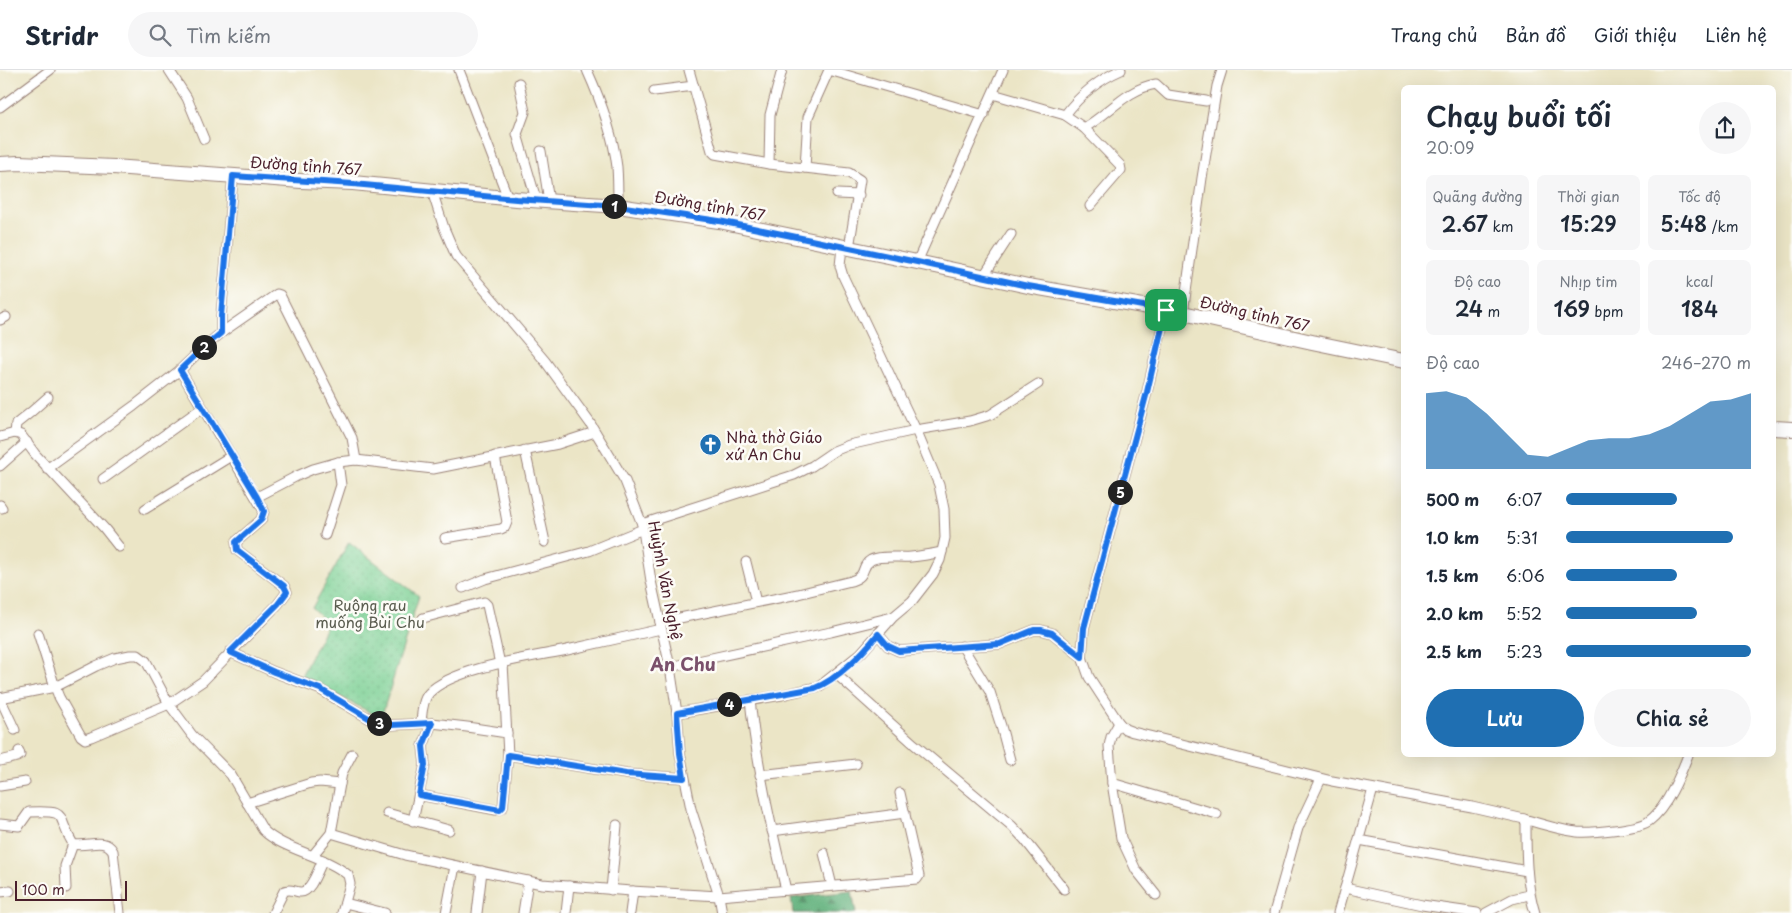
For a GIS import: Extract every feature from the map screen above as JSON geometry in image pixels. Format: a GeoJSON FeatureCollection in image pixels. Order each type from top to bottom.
{"type":"FeatureCollection","features":[{"type":"Feature","properties":{"kind":"main road","name":"Đường tỉnh 767"},"geometry":{"type":"LineString","coordinates":[[0,164],[114,167],[618,206],[719,221],[1028,286],[1183,313],[1401,360]]}},
{"type":"Feature","properties":{"kind":"main road"},"geometry":{"type":"LineString","coordinates":[[1776,428],[1792,429]]}},
{"type":"Feature","properties":{"kind":"street"},"geometry":{"type":"LineString","coordinates":[[0,107],[50,70]]}},
{"type":"Feature","properties":{"kind":"street"},"geometry":{"type":"LineString","coordinates":[[170,70],[187,98],[204,139]]}},
{"type":"Feature","properties":{"kind":"street"},"geometry":{"type":"LineString","coordinates":[[459,70],[508,198]]}},
{"type":"Feature","properties":{"kind":"street"},"geometry":{"type":"LineString","coordinates":[[587,70],[603,106],[611,135],[617,167],[618,206]]}},
{"type":"Feature","properties":{"kind":"street"},"geometry":{"type":"LineString","coordinates":[[677,713],[815,688],[862,653],[893,617],[912,601],[933,574],[942,552],[945,538],[944,509],[939,485],[916,430],[840,266],[859,196],[860,180],[849,173],[769,164],[715,154],[712,151],[689,70]]}},
{"type":"Feature","properties":{"kind":"street"},"geometry":{"type":"LineString","coordinates":[[769,164],[770,115],[782,70]]}},
{"type":"Feature","properties":{"kind":"street"},"geometry":{"type":"LineString","coordinates":[[805,168],[808,117],[829,70],[984,115]]}},
{"type":"Feature","properties":{"kind":"street"},"geometry":{"type":"LineString","coordinates":[[917,262],[1003,70]]}},
{"type":"Feature","properties":{"kind":"street"},"geometry":{"type":"LineString","coordinates":[[1065,115],[1088,89],[1121,70]]}},
{"type":"Feature","properties":{"kind":"street"},"geometry":{"type":"LineString","coordinates":[[1183,313],[1217,86],[1222,70]]}},
{"type":"Feature","properties":{"kind":"street"},"geometry":{"type":"LineString","coordinates":[[519,83],[526,112],[517,134],[543,200]]}},
{"type":"Feature","properties":{"kind":"street"},"geometry":{"type":"LineString","coordinates":[[1084,128],[1099,119],[1126,96],[1149,85],[1156,84],[1168,95],[1206,101]]}},
{"type":"Feature","properties":{"kind":"street"},"geometry":{"type":"LineString","coordinates":[[654,91],[694,86]]}},
{"type":"Feature","properties":{"kind":"street"},"geometry":{"type":"LineString","coordinates":[[993,94],[1065,115],[1084,128],[1121,168],[1090,206]]}},
{"type":"Feature","properties":{"kind":"street"},"geometry":{"type":"LineString","coordinates":[[541,151],[543,200]]}},
{"type":"Feature","properties":{"kind":"street"},"geometry":{"type":"LineString","coordinates":[[221,333],[233,176]]}},
{"type":"Feature","properties":{"kind":"street","name":"Huỳnh Văn Nghệ"},"geometry":{"type":"LineString","coordinates":[[432,191],[444,228],[456,256],[545,361],[595,432],[625,480],[643,526],[660,626],[670,667],[677,713],[680,753],[690,809],[719,896],[722,913]]}},
{"type":"Feature","properties":{"kind":"street"},"geometry":{"type":"LineString","coordinates":[[837,194],[859,196]]}},
{"type":"Feature","properties":{"kind":"street"},"geometry":{"type":"LineString","coordinates":[[983,277],[1011,234]]}},
{"type":"Feature","properties":{"kind":"street"},"geometry":{"type":"LineString","coordinates":[[47,469],[134,406],[180,370],[221,333],[277,294],[280,295],[352,438],[356,460]]}},
{"type":"Feature","properties":{"kind":"street"},"geometry":{"type":"LineString","coordinates":[[1166,310],[1147,392],[1084,628],[1082,657],[1089,677],[1119,723],[1125,729],[1321,779],[1472,806],[1578,832],[1627,828],[1647,823],[1663,806],[1680,777],[1687,757]]}},
{"type":"Feature","properties":{"kind":"street"},"geometry":{"type":"LineString","coordinates":[[38,633],[55,687],[74,725],[85,739],[169,704],[203,681],[278,604],[287,592],[284,586],[237,550],[236,542],[261,520],[264,516],[264,511],[180,370]]}},
{"type":"Feature","properties":{"kind":"street"},"geometry":{"type":"LineString","coordinates":[[463,588],[486,579],[589,551],[643,526],[794,475],[812,466],[834,451],[849,445],[916,430],[970,421],[990,415],[1038,384]]}},
{"type":"Feature","properties":{"kind":"street"},"geometry":{"type":"LineString","coordinates":[[15,432],[16,424],[48,397]]}},
{"type":"Feature","properties":{"kind":"street"},"geometry":{"type":"LineString","coordinates":[[103,479],[202,408]]}},
{"type":"Feature","properties":{"kind":"street"},"geometry":{"type":"LineString","coordinates":[[0,437],[15,432],[21,435],[47,469],[104,528],[119,547]]}},
{"type":"Feature","properties":{"kind":"street"},"geometry":{"type":"LineString","coordinates":[[257,497],[313,469],[338,462],[356,460],[433,469],[558,444],[595,432]]}},
{"type":"Feature","properties":{"kind":"street"},"geometry":{"type":"LineString","coordinates":[[0,466],[26,442]]}},
{"type":"Feature","properties":{"kind":"street"},"geometry":{"type":"LineString","coordinates":[[525,450],[545,542]]}},
{"type":"Feature","properties":{"kind":"street"},"geometry":{"type":"LineString","coordinates":[[145,510],[231,456]]}},
{"type":"Feature","properties":{"kind":"street"},"geometry":{"type":"LineString","coordinates":[[446,538],[505,527],[507,522],[496,456]]}},
{"type":"Feature","properties":{"kind":"street"},"geometry":{"type":"LineString","coordinates":[[325,535],[341,485],[338,462]]}},
{"type":"Feature","properties":{"kind":"street"},"geometry":{"type":"LineString","coordinates":[[421,723],[427,695],[434,688],[456,677],[501,664],[859,579],[863,575],[864,566],[869,561],[875,559],[910,557],[942,552]]}},
{"type":"Feature","properties":{"kind":"street"},"geometry":{"type":"LineString","coordinates":[[746,562],[756,602]]}},
{"type":"Feature","properties":{"kind":"street"},"geometry":{"type":"LineString","coordinates":[[419,795],[500,810],[503,807],[508,755],[501,664],[487,604],[484,602],[423,618]]}},
{"type":"Feature","properties":{"kind":"street"},"geometry":{"type":"LineString","coordinates":[[670,667],[893,617]]}},
{"type":"Feature","properties":{"kind":"street"},"geometry":{"type":"LineString","coordinates":[[878,634],[888,646],[899,651],[1000,644],[1034,630],[1041,630],[1052,633],[1082,657]]}},
{"type":"Feature","properties":{"kind":"street"},"geometry":{"type":"LineString","coordinates":[[962,646],[990,692],[1010,760]]}},
{"type":"Feature","properties":{"kind":"street"},"geometry":{"type":"LineString","coordinates":[[230,652],[274,672],[320,689],[377,723],[392,725],[432,723],[507,733]]}},
{"type":"Feature","properties":{"kind":"street"},"geometry":{"type":"LineString","coordinates":[[14,730],[0,698],[55,687],[115,658],[138,655],[146,661],[169,704],[192,735],[231,775],[263,830],[269,836],[313,855],[348,875],[350,884],[342,913]]}},
{"type":"Feature","properties":{"kind":"street"},"geometry":{"type":"LineString","coordinates":[[836,674],[914,744],[1012,826],[1064,889]]}},
{"type":"Feature","properties":{"kind":"street"},"geometry":{"type":"LineString","coordinates":[[750,700],[755,750],[786,890]]}},
{"type":"Feature","properties":{"kind":"street"},"geometry":{"type":"LineString","coordinates":[[413,821],[425,765],[423,746],[432,723]]}},
{"type":"Feature","properties":{"kind":"street"},"geometry":{"type":"LineString","coordinates":[[1119,723],[1111,738],[1110,746],[1112,783],[1123,842],[1138,874],[1156,895]]}},
{"type":"Feature","properties":{"kind":"street"},"geometry":{"type":"LineString","coordinates":[[0,761],[17,757],[20,755],[19,751]]}},
{"type":"Feature","properties":{"kind":"street"},"geometry":{"type":"LineString","coordinates":[[313,855],[331,833],[342,773],[352,754]]}},
{"type":"Feature","properties":{"kind":"street"},"geometry":{"type":"LineString","coordinates":[[508,755],[626,774],[684,778]]}},
{"type":"Feature","properties":{"kind":"street"},"geometry":{"type":"LineString","coordinates":[[760,775],[856,764]]}},
{"type":"Feature","properties":{"kind":"street"},"geometry":{"type":"LineString","coordinates":[[1274,913],[1298,828],[1321,779]]}},
{"type":"Feature","properties":{"kind":"street"},"geometry":{"type":"LineString","coordinates":[[0,786],[25,782]]}},
{"type":"Feature","properties":{"kind":"street"},"geometry":{"type":"LineString","coordinates":[[247,803],[311,783],[340,784]]}},
{"type":"Feature","properties":{"kind":"street"},"geometry":{"type":"LineString","coordinates":[[1112,783],[1216,814]]}},
{"type":"Feature","properties":{"kind":"street"},"geometry":{"type":"LineString","coordinates":[[1338,913],[1373,789]]}},
{"type":"Feature","properties":{"kind":"street"},"geometry":{"type":"LineString","coordinates":[[331,833],[405,855],[528,881],[633,892],[719,896],[918,878],[900,793]]}},
{"type":"Feature","properties":{"kind":"street"},"geometry":{"type":"LineString","coordinates":[[0,824],[19,826],[29,812],[54,812],[61,817],[73,844],[65,866],[66,888]]}},
{"type":"Feature","properties":{"kind":"street"},"geometry":{"type":"LineString","coordinates":[[387,813],[449,830]]}},
{"type":"Feature","properties":{"kind":"street"},"geometry":{"type":"LineString","coordinates":[[772,831],[905,813]]}},
{"type":"Feature","properties":{"kind":"street"},"geometry":{"type":"LineString","coordinates":[[1524,819],[1526,823],[1529,895],[1535,913]]}},
{"type":"Feature","properties":{"kind":"street"},"geometry":{"type":"LineString","coordinates":[[611,890],[617,825]]}},
{"type":"Feature","properties":{"kind":"street"},"geometry":{"type":"LineString","coordinates":[[1359,840],[1527,871]]}},
{"type":"Feature","properties":{"kind":"street"},"geometry":{"type":"LineString","coordinates":[[73,844],[83,846],[106,844],[110,846],[113,851],[120,913]]}},
{"type":"Feature","properties":{"kind":"street"},"geometry":{"type":"LineString","coordinates":[[824,853],[832,886]]}},
{"type":"Feature","properties":{"kind":"street"},"geometry":{"type":"LineString","coordinates":[[273,913],[284,891],[290,889],[301,892],[309,887],[323,860]]}},
{"type":"Feature","properties":{"kind":"street"},"geometry":{"type":"LineString","coordinates":[[446,913],[455,866]]}},
{"type":"Feature","properties":{"kind":"street"},"geometry":{"type":"LineString","coordinates":[[477,913],[482,871]]}},
{"type":"Feature","properties":{"kind":"street"},"geometry":{"type":"LineString","coordinates":[[523,913],[528,881]]}},
{"type":"Feature","properties":{"kind":"street"},"geometry":{"type":"LineString","coordinates":[[566,913],[569,886]]}},
{"type":"Feature","properties":{"kind":"street"},"geometry":{"type":"LineString","coordinates":[[1345,888],[1422,905],[1478,913]]}},
{"type":"Feature","properties":{"kind":"street"},"geometry":{"type":"LineString","coordinates":[[630,913],[633,892]]}},
{"type":"Feature","properties":{"kind":"street"},"geometry":{"type":"LineString","coordinates":[[1486,913],[1512,899],[1529,895]]}},
{"type":"Feature","properties":{"kind":"street"},"geometry":{"type":"LineString","coordinates":[[345,903],[385,913]]}},
{"type":"Feature","properties":{"kind":"green space","name":"Ruộng rau muống Bùi Chu"},"geometry":{"type":"Polygon","coordinates":[[[349,542],[419,596],[381,718],[301,676],[328,623],[312,608],[349,542]]]}},
{"type":"Feature","properties":{"kind":"green space"},"geometry":{"type":"Polygon","coordinates":[[[852,891],[856,913],[793,913],[791,898],[852,891]]]}},
{"type":"Feature","properties":{"kind":"place","name":"Nhà thờ Giáo xứ An Chu"},"geometry":{"type":"Point","coordinates":[710,445]}},
{"type":"Feature","properties":{"kind":"district","name":"An Chu"},"geometry":{"type":"Point","coordinates":[683,663]}},
{"type":"Feature","properties":{"kind":"route"},"geometry":{"type":"LineString","coordinates":[[233,176],[618,206],[719,221],[1028,286],[1166,310],[1147,392],[1084,628],[1082,657],[1052,633],[1041,630],[1034,630],[1000,644],[899,651],[888,646],[878,634],[851,663],[827,682],[815,688],[677,713],[684,778],[626,774],[508,755],[503,807],[500,810],[496,810],[419,795],[425,765],[422,751],[432,723],[392,725],[377,723],[320,689],[274,672],[252,660],[230,652],[283,599],[287,592],[284,586],[237,550],[236,542],[261,520],[264,516],[264,511],[180,370],[221,333],[233,176]]}}]}
